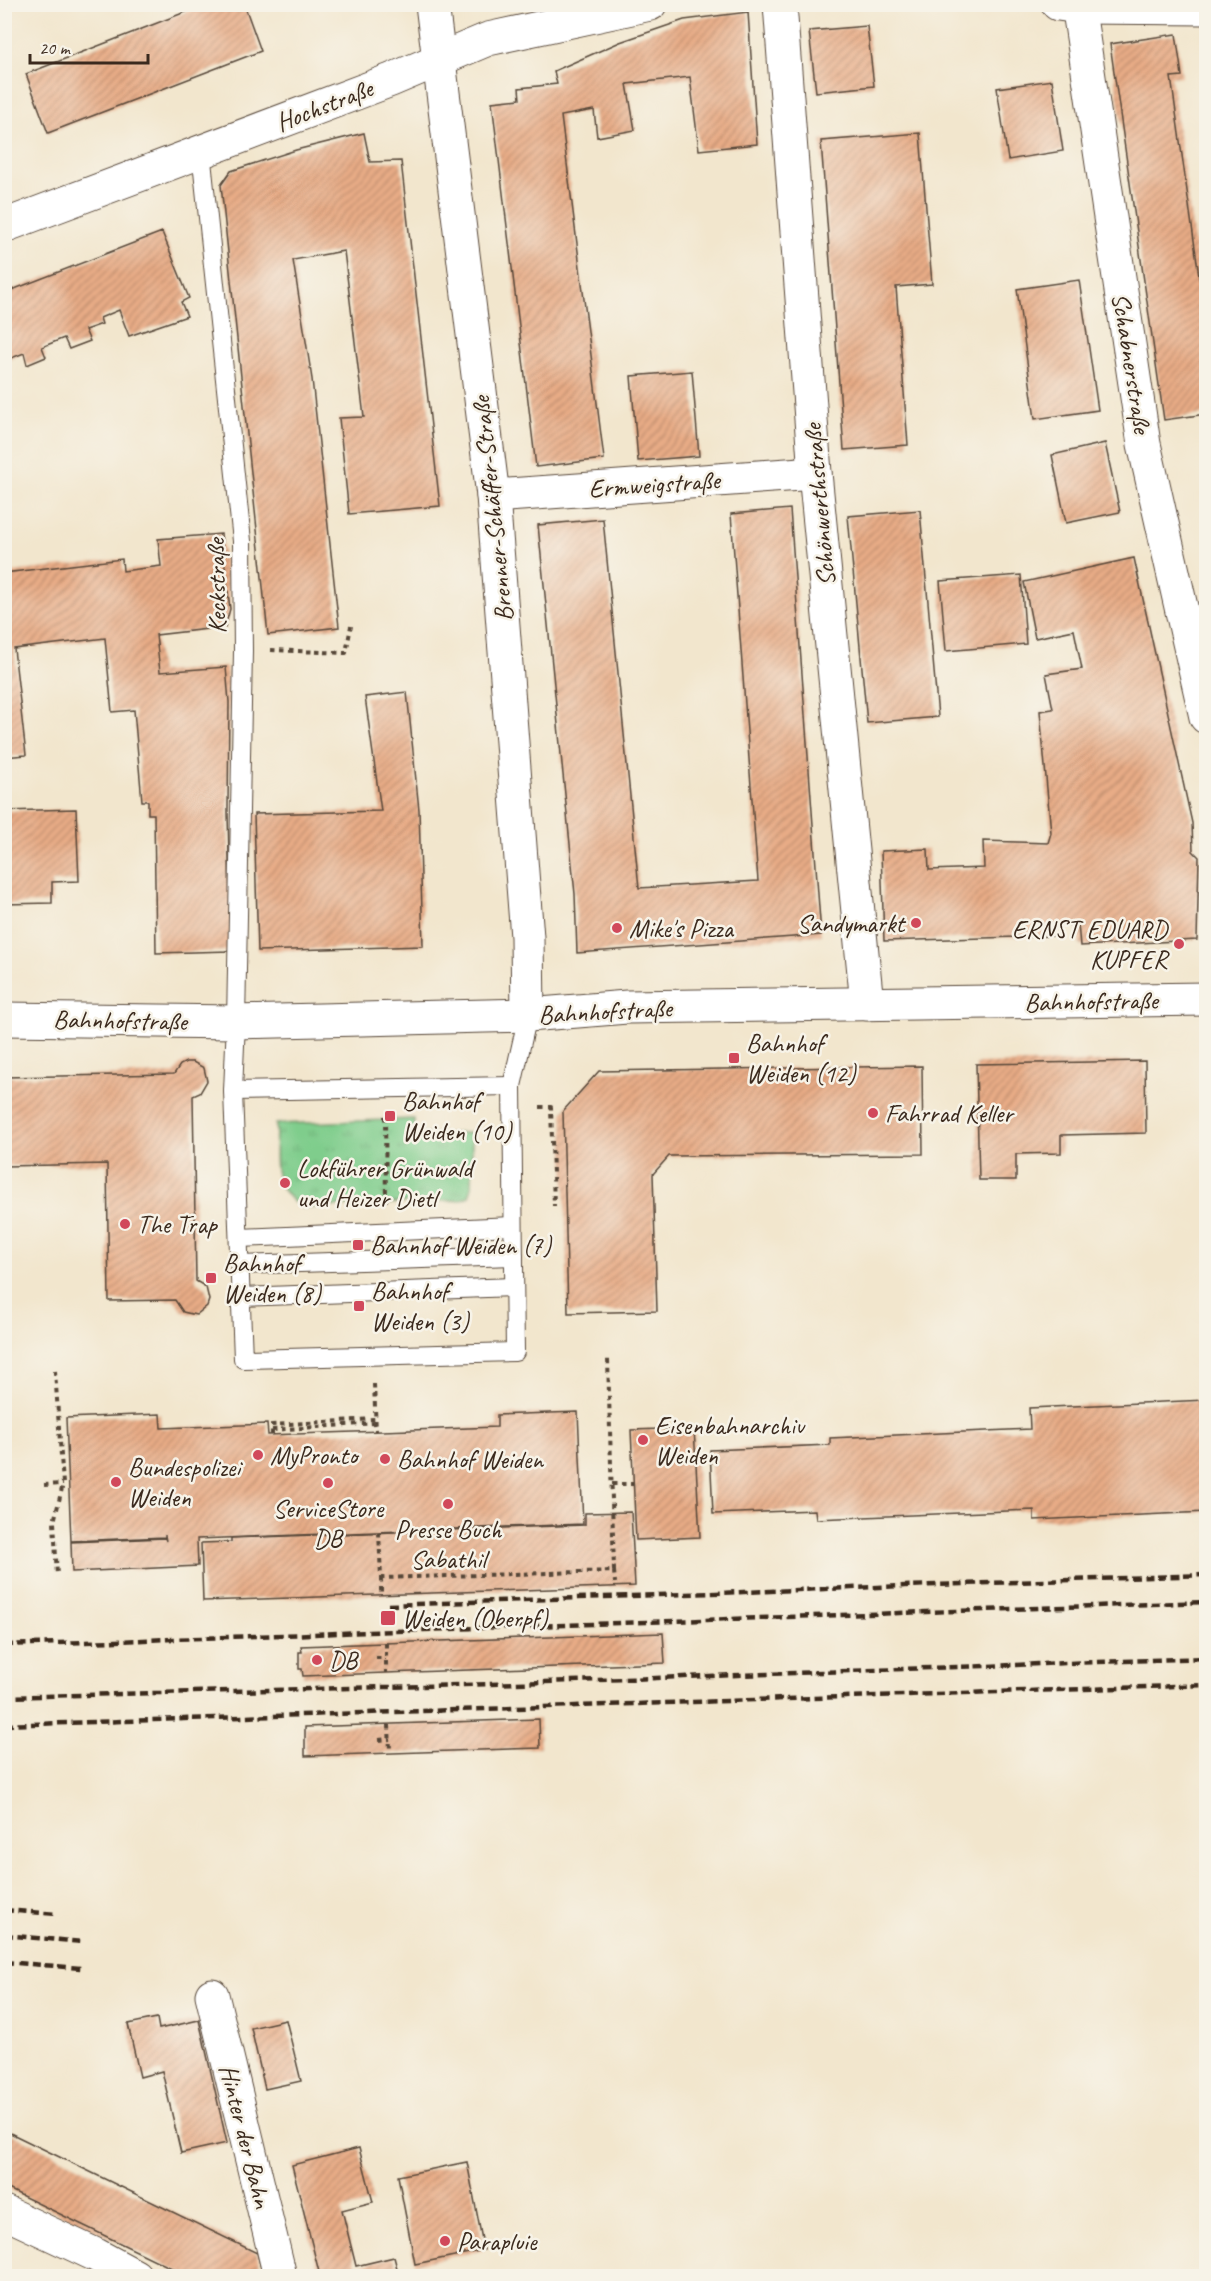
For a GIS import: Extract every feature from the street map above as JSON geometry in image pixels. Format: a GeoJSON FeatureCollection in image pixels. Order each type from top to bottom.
{"type":"FeatureCollection","features":[{"type":"Feature","properties":{"kind":"street","name":"Brenner-Schäffer-Straße"},"geometry":{"type":"LineString","coordinates":[[432,4],[493,496],[527,937],[528,1015]]}},
{"type":"Feature","properties":{"kind":"street","name":"Hochstraße"},"geometry":{"type":"LineString","coordinates":[[4,226],[439,61],[488,39],[650,4]]}},
{"type":"Feature","properties":{"kind":"street","name":"Schönwerthstraße"},"geometry":{"type":"LineString","coordinates":[[780,4],[815,473],[867,1004]]}},
{"type":"Feature","properties":{"kind":"street"},"geometry":{"type":"LineString","coordinates":[[1072,5],[1206,8]]}},
{"type":"Feature","properties":{"kind":"street","name":"Schabnerstraße"},"geometry":{"type":"LineString","coordinates":[[1072,5],[1144,444],[1206,717]]}},
{"type":"Feature","properties":{"kind":"street","name":"Ermweigstraße"},"geometry":{"type":"LineString","coordinates":[[493,496],[815,473]]}},
{"type":"Feature","properties":{"kind":"street","name":"Bahnhofstraße"},"geometry":{"type":"LineString","coordinates":[[4,1019],[236,1022],[528,1015],[627,1007],[1206,999]]}},
{"type":"Feature","properties":{"kind":"street","name":"Hinter der Bahn"},"geometry":{"type":"LineString","coordinates":[[212,1995],[280,2277]]}},
{"type":"Feature","properties":{"kind":"street"},"geometry":{"type":"LineString","coordinates":[[4,2212],[91,2266],[135,2277]]}},
{"type":"Feature","properties":{"kind":"lane","name":"Keckstraße"},"geometry":{"type":"LineString","coordinates":[[201,152],[242,541],[243,651],[233,1091],[243,1359],[373,1356]]}},
{"type":"Feature","properties":{"kind":"lane"},"geometry":{"type":"LineString","coordinates":[[373,1356],[515,1352],[512,1086],[528,1015]]}},
{"type":"Feature","properties":{"kind":"lane"},"geometry":{"type":"LineString","coordinates":[[233,1091],[512,1086]]}},
{"type":"Feature","properties":{"kind":"lane"},"geometry":{"type":"LineString","coordinates":[[239,1238],[513,1226]]}},
{"type":"Feature","properties":{"kind":"lane"},"geometry":{"type":"LineString","coordinates":[[240,1266],[514,1256]]}},
{"type":"Feature","properties":{"kind":"lane"},"geometry":{"type":"LineString","coordinates":[[241,1297],[514,1287]]}},
{"type":"Feature","properties":{"kind":"path"},"geometry":{"type":"LineString","coordinates":[[243,651],[345,653],[351,626]]}},
{"type":"Feature","properties":{"kind":"path"},"geometry":{"type":"LineString","coordinates":[[373,1356],[376,1431]]}},
{"type":"Feature","properties":{"kind":"path"},"geometry":{"type":"LineString","coordinates":[[608,1359],[615,1583]]}},
{"type":"Feature","properties":{"kind":"path"},"geometry":{"type":"LineString","coordinates":[[55,1371],[63,1484],[54,1522],[57,1576]]}},
{"type":"Feature","properties":{"kind":"path"},"geometry":{"type":"LineString","coordinates":[[272,1432],[272,1425],[376,1421]]}},
{"type":"Feature","properties":{"kind":"path"},"geometry":{"type":"LineString","coordinates":[[44,1485],[63,1484]]}},
{"type":"Feature","properties":{"kind":"path"},"geometry":{"type":"LineString","coordinates":[[612,1484],[634,1484]]}},
{"type":"Feature","properties":{"kind":"path"},"geometry":{"type":"LineString","coordinates":[[379,1532],[381,1592]]}},
{"type":"Feature","properties":{"kind":"path"},"geometry":{"type":"LineString","coordinates":[[381,1578],[614,1571]]}},
{"type":"Feature","properties":{"kind":"path"},"geometry":{"type":"LineString","coordinates":[[386,1643],[387,1673]]}},
{"type":"Feature","properties":{"kind":"path"},"geometry":{"type":"LineString","coordinates":[[376,1658],[386,1658]]}},
{"type":"Feature","properties":{"kind":"path"},"geometry":{"type":"LineString","coordinates":[[389,1725],[390,1752]]}},
{"type":"Feature","properties":{"kind":"path"},"geometry":{"type":"LineString","coordinates":[[379,1740],[390,1739]]}},
{"type":"Feature","properties":{"kind":"green space"},"geometry":{"type":"Polygon","coordinates":[[[414,1119],[414,1134],[472,1133],[472,1186],[469,1196],[461,1200],[303,1208],[292,1200],[279,1182],[275,1161],[276,1124],[414,1119]]]}},
{"type":"Feature","properties":{"kind":"building"},"geometry":{"type":"Polygon","coordinates":[[[206,4],[244,4],[261,51],[48,133],[26,74],[206,4]]]}},
{"type":"Feature","properties":{"kind":"building"},"geometry":{"type":"Polygon","coordinates":[[[748,12],[757,144],[699,150],[690,77],[627,84],[635,130],[597,137],[594,110],[561,116],[604,459],[536,467],[492,102],[520,99],[519,88],[557,84],[554,71],[620,42],[684,20],[748,12]]]}},
{"type":"Feature","properties":{"kind":"building"},"geometry":{"type":"Polygon","coordinates":[[[867,26],[874,86],[816,92],[809,31],[867,26]]]}},
{"type":"Feature","properties":{"kind":"building"},"geometry":{"type":"Polygon","coordinates":[[[1176,34],[1182,76],[1171,77],[1206,326],[1206,414],[1164,420],[1110,44],[1176,34]]]}},
{"type":"Feature","properties":{"kind":"building"},"geometry":{"type":"Polygon","coordinates":[[[1052,80],[1063,151],[1008,160],[997,88],[1052,80]]]}},
{"type":"Feature","properties":{"kind":"building"},"geometry":{"type":"Polygon","coordinates":[[[364,133],[370,162],[401,161],[440,506],[349,514],[339,418],[364,417],[344,251],[293,260],[312,379],[339,627],[268,635],[221,185],[231,171],[296,150],[364,133]]]}},
{"type":"Feature","properties":{"kind":"building"},"geometry":{"type":"Polygon","coordinates":[[[920,133],[932,284],[896,287],[908,445],[844,450],[821,141],[920,133]]]}},
{"type":"Feature","properties":{"kind":"building"},"geometry":{"type":"Polygon","coordinates":[[[162,232],[189,298],[181,302],[187,316],[129,336],[119,310],[100,318],[102,324],[85,330],[90,341],[69,349],[64,338],[42,347],[46,357],[27,365],[24,353],[4,361],[4,293],[162,232]]]}},
{"type":"Feature","properties":{"kind":"building"},"geometry":{"type":"Polygon","coordinates":[[[1079,280],[1098,410],[1035,419],[1017,289],[1079,280]]]}},
{"type":"Feature","properties":{"kind":"building"},"geometry":{"type":"Polygon","coordinates":[[[692,371],[699,456],[638,461],[631,376],[692,371]]]}},
{"type":"Feature","properties":{"kind":"building"},"geometry":{"type":"Polygon","coordinates":[[[1105,443],[1120,512],[1066,523],[1052,455],[1105,443]]]}},
{"type":"Feature","properties":{"kind":"building"},"geometry":{"type":"Polygon","coordinates":[[[790,509],[821,935],[577,953],[575,894],[538,525],[603,519],[639,888],[758,881],[731,514],[790,509]]]}},
{"type":"Feature","properties":{"kind":"building"},"geometry":{"type":"Polygon","coordinates":[[[920,510],[938,717],[867,723],[848,516],[920,510]]]}},
{"type":"Feature","properties":{"kind":"building"},"geometry":{"type":"Polygon","coordinates":[[[221,534],[230,609],[225,627],[156,635],[160,672],[226,667],[229,702],[228,812],[231,951],[156,953],[154,814],[148,814],[148,801],[142,801],[134,710],[112,712],[105,638],[14,649],[26,755],[4,757],[4,573],[122,559],[123,571],[161,566],[158,539],[221,534]]]}},
{"type":"Feature","properties":{"kind":"building"},"geometry":{"type":"Polygon","coordinates":[[[1134,558],[1192,823],[1193,851],[1199,857],[1197,940],[1080,946],[1078,924],[1050,926],[1052,936],[884,941],[881,851],[928,849],[929,870],[984,868],[983,841],[1048,843],[1051,833],[1040,711],[1053,709],[1046,674],[1082,669],[1074,630],[1035,638],[1024,582],[1134,558]]]}},
{"type":"Feature","properties":{"kind":"building"},"geometry":{"type":"Polygon","coordinates":[[[1021,575],[1026,644],[946,651],[940,581],[1021,575]]]}},
{"type":"Feature","properties":{"kind":"building"},"geometry":{"type":"Polygon","coordinates":[[[407,692],[419,810],[423,946],[258,951],[254,814],[381,811],[365,697],[407,692]]]}},
{"type":"Feature","properties":{"kind":"building"},"geometry":{"type":"Polygon","coordinates":[[[76,809],[79,881],[52,882],[52,903],[4,904],[4,811],[76,809]]]}},
{"type":"Feature","properties":{"kind":"building"},"geometry":{"type":"Polygon","coordinates":[[[1145,1061],[1146,1133],[1061,1135],[1061,1153],[1016,1154],[1016,1180],[979,1180],[976,1064],[1145,1061]]]}},
{"type":"Feature","properties":{"kind":"building"},"geometry":{"type":"Polygon","coordinates":[[[193,1062],[204,1068],[207,1081],[200,1093],[193,1096],[196,1281],[206,1287],[209,1300],[207,1306],[196,1315],[183,1312],[175,1300],[109,1301],[107,1164],[4,1166],[4,1077],[174,1074],[180,1065],[193,1062]]]}},
{"type":"Feature","properties":{"kind":"building"},"geometry":{"type":"Polygon","coordinates":[[[922,1066],[923,1154],[669,1156],[653,1174],[657,1311],[568,1313],[563,1111],[599,1071],[922,1066]]]}},
{"type":"Feature","properties":{"kind":"building"},"geometry":{"type":"Polygon","coordinates":[[[1206,1400],[1206,1512],[1034,1520],[1034,1510],[816,1519],[815,1510],[713,1514],[710,1450],[830,1445],[830,1438],[1030,1429],[1029,1408],[1206,1400]]]}},
{"type":"Feature","properties":{"kind":"building","name":"Bahnhof Weiden"},"geometry":{"type":"Polygon","coordinates":[[[578,1412],[583,1524],[197,1539],[198,1566],[72,1572],[71,1542],[165,1538],[166,1541],[165,1535],[165,1537],[71,1541],[66,1418],[160,1414],[161,1428],[267,1424],[268,1435],[497,1427],[497,1415],[578,1412]]]}},
{"type":"Feature","properties":{"kind":"building"},"geometry":{"type":"Polygon","coordinates":[[[694,1428],[700,1537],[636,1540],[631,1430],[694,1428]]]}},
{"type":"Feature","properties":{"kind":"building"},"geometry":{"type":"Polygon","coordinates":[[[631,1512],[635,1586],[203,1601],[201,1543],[231,1542],[231,1538],[585,1525],[585,1513],[631,1512]]]}},
{"type":"Feature","properties":{"kind":"building"},"geometry":{"type":"Polygon","coordinates":[[[663,1633],[665,1663],[303,1676],[302,1669],[299,1669],[301,1646],[663,1633]]]}},
{"type":"Feature","properties":{"kind":"building"},"geometry":{"type":"Polygon","coordinates":[[[539,1719],[540,1748],[305,1756],[305,1727],[539,1719]]]}},
{"type":"Feature","properties":{"kind":"building"},"geometry":{"type":"Polygon","coordinates":[[[157,2018],[159,2029],[199,2020],[227,2143],[181,2153],[162,2071],[140,2077],[128,2024],[157,2018]]]}},
{"type":"Feature","properties":{"kind":"building"},"geometry":{"type":"Polygon","coordinates":[[[286,2020],[301,2081],[265,2089],[251,2028],[286,2020]]]}},
{"type":"Feature","properties":{"kind":"building"},"geometry":{"type":"Polygon","coordinates":[[[4,2130],[257,2253],[263,2276],[188,2276],[4,2187],[4,2130]]]}},
{"type":"Feature","properties":{"kind":"building"},"geometry":{"type":"Polygon","coordinates":[[[359,2148],[373,2202],[342,2210],[356,2266],[394,2257],[399,2276],[320,2276],[292,2165],[359,2148]]]}},
{"type":"Feature","properties":{"kind":"building"},"geometry":{"type":"Polygon","coordinates":[[[467,2162],[484,2250],[415,2264],[398,2176],[467,2162]]]}},
{"type":"Feature","properties":{"kind":"railway"},"geometry":{"type":"LineString","coordinates":[[388,1605],[1206,1575]]}},
{"type":"Feature","properties":{"kind":"railway"},"geometry":{"type":"LineString","coordinates":[[4,1645],[1206,1602]]}},
{"type":"Feature","properties":{"kind":"railway"},"geometry":{"type":"LineString","coordinates":[[4,1697],[463,1685],[1206,1658]]}},
{"type":"Feature","properties":{"kind":"railway"},"geometry":{"type":"LineString","coordinates":[[4,1725],[1206,1685]]}},
{"type":"Feature","properties":{"kind":"railway"},"geometry":{"type":"LineString","coordinates":[[4,1910],[57,1914]]}},
{"type":"Feature","properties":{"kind":"railway"},"geometry":{"type":"LineString","coordinates":[[4,1935],[82,1942]]}},
{"type":"Feature","properties":{"kind":"railway"},"geometry":{"type":"LineString","coordinates":[[4,1962],[81,1968]]}},
{"type":"Feature","properties":{"kind":"place","name":"Sandymarkt"},"geometry":{"type":"Point","coordinates":[916,923]}},
{"type":"Feature","properties":{"kind":"place","name":"Mike's Pizza"},"geometry":{"type":"Point","coordinates":[617,928]}},
{"type":"Feature","properties":{"kind":"place","name":"ERNST EDUARD KUPFER"},"geometry":{"type":"Point","coordinates":[1179,944]}},
{"type":"Feature","properties":{"kind":"place","name":"Bahnhof Weiden (12)"},"geometry":{"type":"Point","coordinates":[734,1058]}},
{"type":"Feature","properties":{"kind":"place","name":"Fahrrad Keller"},"geometry":{"type":"Point","coordinates":[873,1113]}},
{"type":"Feature","properties":{"kind":"place","name":"Bahnhof Weiden (10)"},"geometry":{"type":"Point","coordinates":[390,1116]}},
{"type":"Feature","properties":{"kind":"place","name":"Lokführer Grünwald und Heizer Dietl"},"geometry":{"type":"Point","coordinates":[285,1183]}},
{"type":"Feature","properties":{"kind":"place","name":"The Trap"},"geometry":{"type":"Point","coordinates":[125,1224]}},
{"type":"Feature","properties":{"kind":"place","name":"Bahnhof Weiden (7)"},"geometry":{"type":"Point","coordinates":[358,1245]}},
{"type":"Feature","properties":{"kind":"place","name":"Bahnhof Weiden (8)"},"geometry":{"type":"Point","coordinates":[211,1278]}},
{"type":"Feature","properties":{"kind":"place","name":"Bahnhof Weiden (3)"},"geometry":{"type":"Point","coordinates":[359,1306]}},
{"type":"Feature","properties":{"kind":"place","name":"Eisenbahnarchiv Weiden"},"geometry":{"type":"Point","coordinates":[643,1440]}},
{"type":"Feature","properties":{"kind":"place","name":"MyPronto"},"geometry":{"type":"Point","coordinates":[258,1455]}},
{"type":"Feature","properties":{"kind":"place","name":"Bahnhof Weiden"},"geometry":{"type":"Point","coordinates":[385,1459]}},
{"type":"Feature","properties":{"kind":"place","name":"Bundespolizei Weiden"},"geometry":{"type":"Point","coordinates":[116,1482]}},
{"type":"Feature","properties":{"kind":"place","name":"ServiceStore DB"},"geometry":{"type":"Point","coordinates":[328,1483]}},
{"type":"Feature","properties":{"kind":"place","name":"Presse Buch Sabathil"},"geometry":{"type":"Point","coordinates":[448,1504]}},
{"type":"Feature","properties":{"kind":"place","name":"Weiden (Oberpf)"},"geometry":{"type":"Point","coordinates":[388,1618]}},
{"type":"Feature","properties":{"kind":"place","name":"DB"},"geometry":{"type":"Point","coordinates":[317,1660]}},
{"type":"Feature","properties":{"kind":"place","name":"Parapluie"},"geometry":{"type":"Point","coordinates":[445,2241]}}]}
